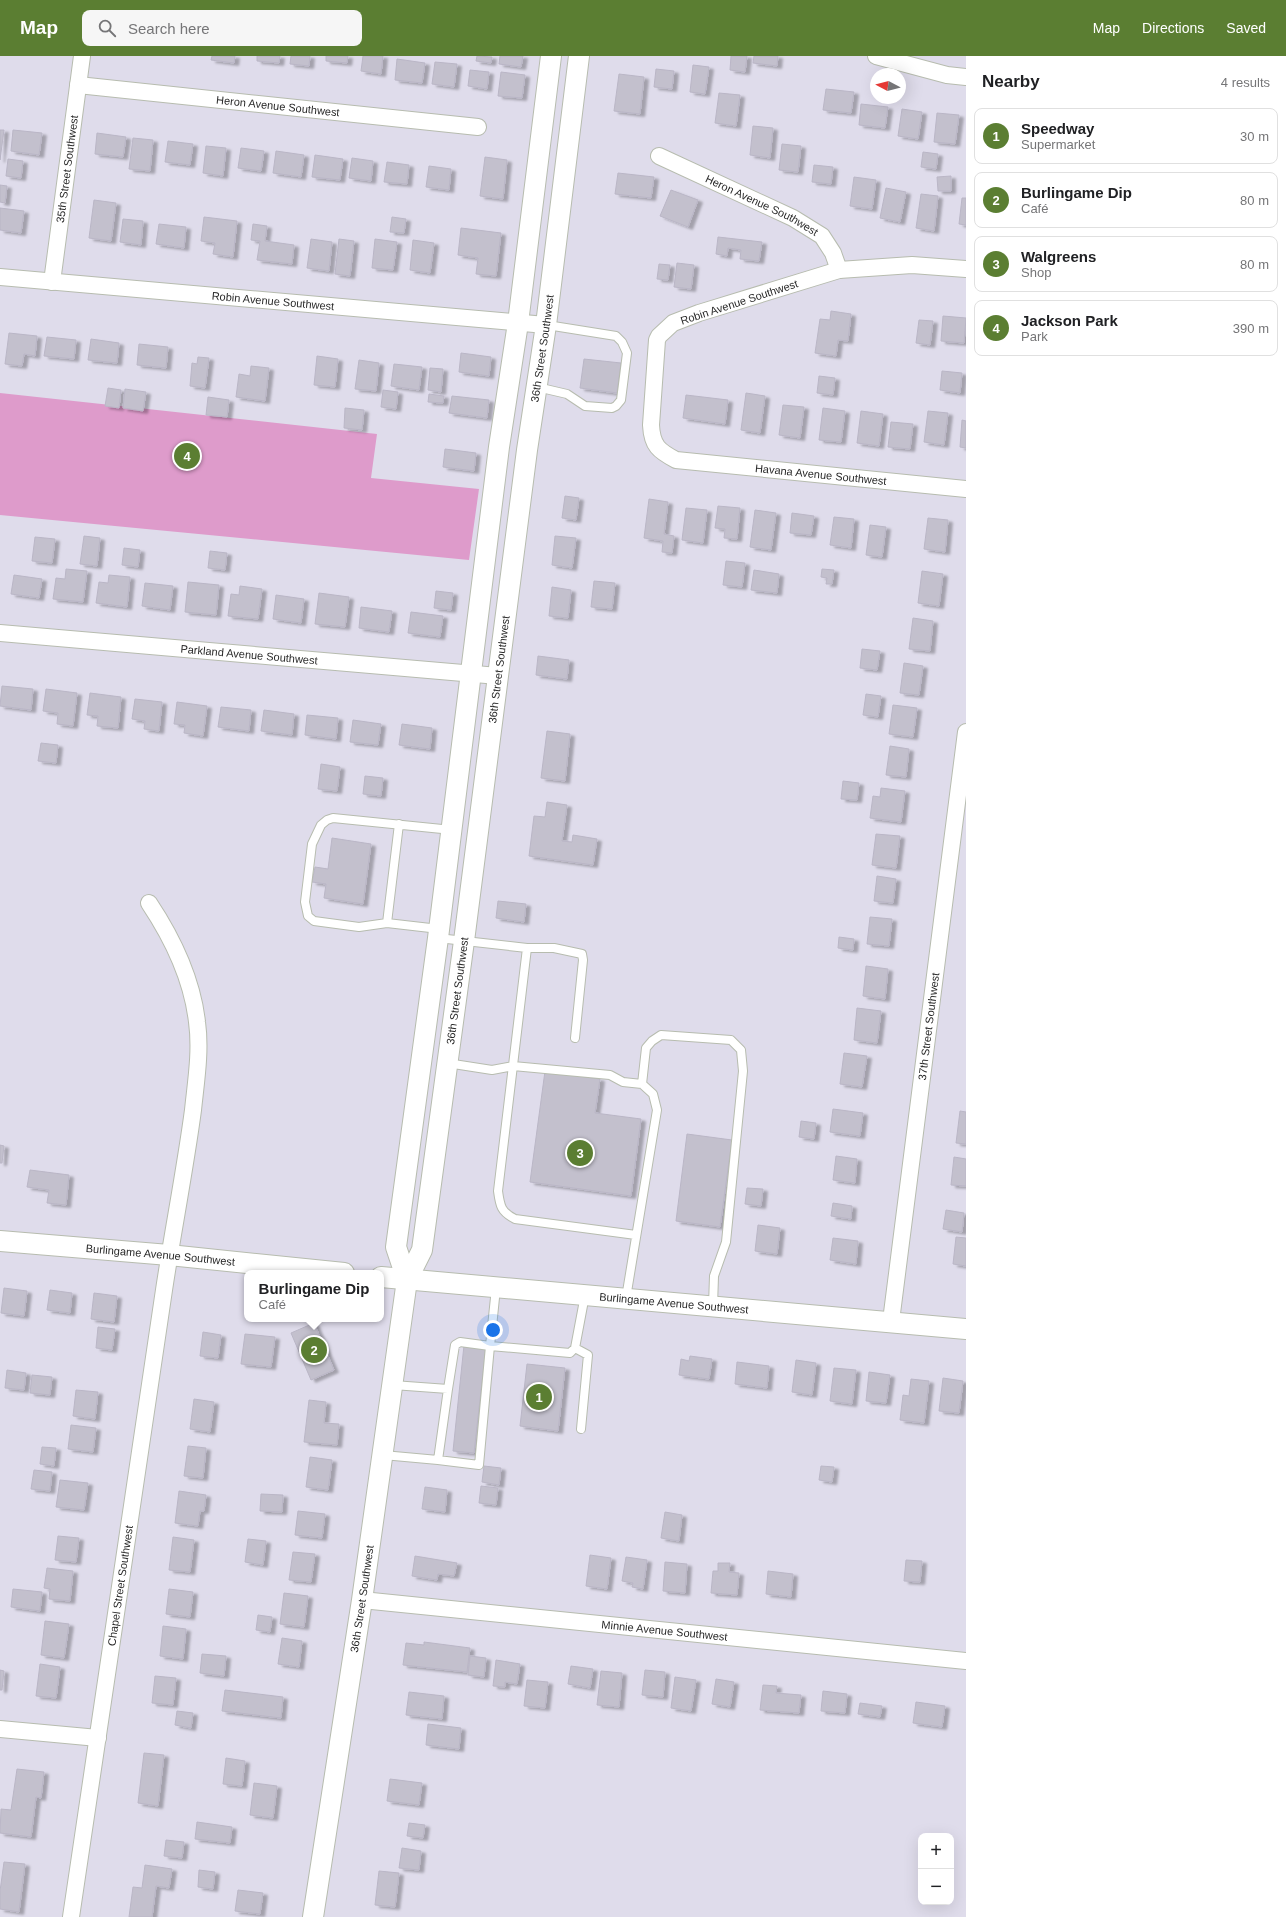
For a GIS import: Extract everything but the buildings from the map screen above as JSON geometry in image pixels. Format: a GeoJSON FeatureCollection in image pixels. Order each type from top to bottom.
{"type":"FeatureCollection","features":[{"type":"Feature","properties":{"kind":"street","name":"35th Street Southwest"},"geometry":{"type":"LineString","coordinates":[[52,282],[82,56]]}},
{"type":"Feature","properties":{"kind":"street","name":"36th Street Southwest"},"geometry":{"type":"LineString","coordinates":[[407,1280],[396,1247],[452,830],[499,448],[518,322],[551,56]]}},
{"type":"Feature","properties":{"kind":"street","name":"36th Street Southwest"},"geometry":{"type":"LineString","coordinates":[[313,1917],[362,1600],[407,1280],[422,1250],[546,325],[579,56]]}},
{"type":"Feature","properties":{"kind":"street"},"geometry":{"type":"LineString","coordinates":[[876,56],[947,75],[966,77]]}},
{"type":"Feature","properties":{"kind":"street","name":"Heron Avenue Southwest"},"geometry":{"type":"LineString","coordinates":[[78,85],[478,126]]}},
{"type":"Feature","properties":{"kind":"street","name":"Heron Avenue Southwest"},"geometry":{"type":"LineString","coordinates":[[659,156],[793,218],[822,236],[833,253],[840,270]]}},
{"type":"Feature","properties":{"kind":"street"},"geometry":{"type":"LineString","coordinates":[[840,270],[912,265],[966,269]]}},
{"type":"Feature","properties":{"kind":"street","name":"Robin Avenue Southwest"},"geometry":{"type":"LineString","coordinates":[[676,460],[660,452],[652,435],[652,393],[657,340],[659,336],[673,323],[699,313],[840,270]]}},
{"type":"Feature","properties":{"kind":"street","name":"Robin Avenue Southwest"},"geometry":{"type":"LineString","coordinates":[[0,277],[546,325]]}},
{"type":"Feature","properties":{"kind":"street","name":"Havana Avenue Southwest"},"geometry":{"type":"LineString","coordinates":[[676,460],[966,489]]}},
{"type":"Feature","properties":{"kind":"street","name":"Parkland Avenue Southwest"},"geometry":{"type":"LineString","coordinates":[[0,633],[471,675],[498,676]]}},
{"type":"Feature","properties":{"kind":"street","name":"37th Street Southwest"},"geometry":{"type":"LineString","coordinates":[[891,1321],[966,732]]}},
{"type":"Feature","properties":{"kind":"street","name":"Chapel Street Southwest"},"geometry":{"type":"LineString","coordinates":[[71,1917],[169,1255],[189,1140],[195,1095],[198,1048],[197,1022],[182,962],[168,931],[149,903]]}},
{"type":"Feature","properties":{"kind":"street"},"geometry":{"type":"LineString","coordinates":[[432,983],[436,1014],[435,1035],[437,1050],[440,1057],[446,1063]]}},
{"type":"Feature","properties":{"kind":"street","name":"Burlingame Avenue Southwest"},"geometry":{"type":"LineString","coordinates":[[0,1240],[315,1270]]}},
{"type":"Feature","properties":{"kind":"street","name":"Burlingame Avenue Southwest"},"geometry":{"type":"LineString","coordinates":[[384,1277],[891,1321],[966,1329]]}},
{"type":"Feature","properties":{"kind":"street","name":"Minnie Avenue Southwest"},"geometry":{"type":"LineString","coordinates":[[362,1600],[966,1661]]}},
{"type":"Feature","properties":{"kind":"street"},"geometry":{"type":"LineString","coordinates":[[0,1729],[98,1738]]}},
{"type":"Feature","properties":{"kind":"lane"},"geometry":{"type":"LineString","coordinates":[[537,387],[567,394],[585,406],[612,408],[621,400],[627,353],[622,342],[616,336],[546,325]]}},
{"type":"Feature","properties":{"kind":"lane"},"geometry":{"type":"LineString","coordinates":[[452,830],[333,818],[327,820],[321,825],[312,844],[305,902],[308,916],[314,921],[359,927],[387,923],[438,933],[464,942],[527,948],[554,948],[582,954],[583,960],[575,1038]]}},
{"type":"Feature","properties":{"kind":"lane"},"geometry":{"type":"LineString","coordinates":[[387,923],[399,824]]}},
{"type":"Feature","properties":{"kind":"lane"},"geometry":{"type":"LineString","coordinates":[[527,948],[498,1191],[499,1205],[506,1215],[515,1219],[636,1235]]}},
{"type":"Feature","properties":{"kind":"lane"},"geometry":{"type":"LineString","coordinates":[[642,1084],[646,1048],[652,1041],[661,1035],[731,1040],[740,1050],[743,1071],[726,1242],[714,1276],[713,1306]]}},
{"type":"Feature","properties":{"kind":"lane"},"geometry":{"type":"LineString","coordinates":[[446,1063],[492,1070],[513,1066],[610,1074],[623,1082],[642,1084],[653,1094],[657,1110],[626,1298]]}},
{"type":"Feature","properties":{"kind":"lane"},"geometry":{"type":"LineString","coordinates":[[382,1455],[479,1465],[496,1287]]}},
{"type":"Feature","properties":{"kind":"lane"},"geometry":{"type":"LineString","coordinates":[[438,1460],[455,1345],[460,1342],[570,1353],[575,1348],[585,1295]]}},
{"type":"Feature","properties":{"kind":"lane"},"geometry":{"type":"LineString","coordinates":[[575,1348],[588,1355],[581,1429]]}},
{"type":"Feature","properties":{"kind":"lane"},"geometry":{"type":"LineString","coordinates":[[392,1385],[448,1389]]}},
{"type":"Feature","properties":{"kind":"shaded area"},"geometry":{"type":"Polygon","coordinates":[[[0,393],[377,434],[371,478],[479,489],[469,560],[0,515],[0,393]]]}},
{"type":"Feature","properties":{"kind":"place","name":"Jackson Park"},"geometry":{"type":"Point","coordinates":[187,456]}},
{"type":"Feature","properties":{"kind":"place","name":"Walgreens"},"geometry":{"type":"Point","coordinates":[580,1153]}},
{"type":"Feature","properties":{"kind":"place","name":"Burlingame Dip"},"geometry":{"type":"Point","coordinates":[314,1350]}},
{"type":"Feature","properties":{"kind":"place","name":"Speedway"},"geometry":{"type":"Point","coordinates":[539,1397]}}]}
